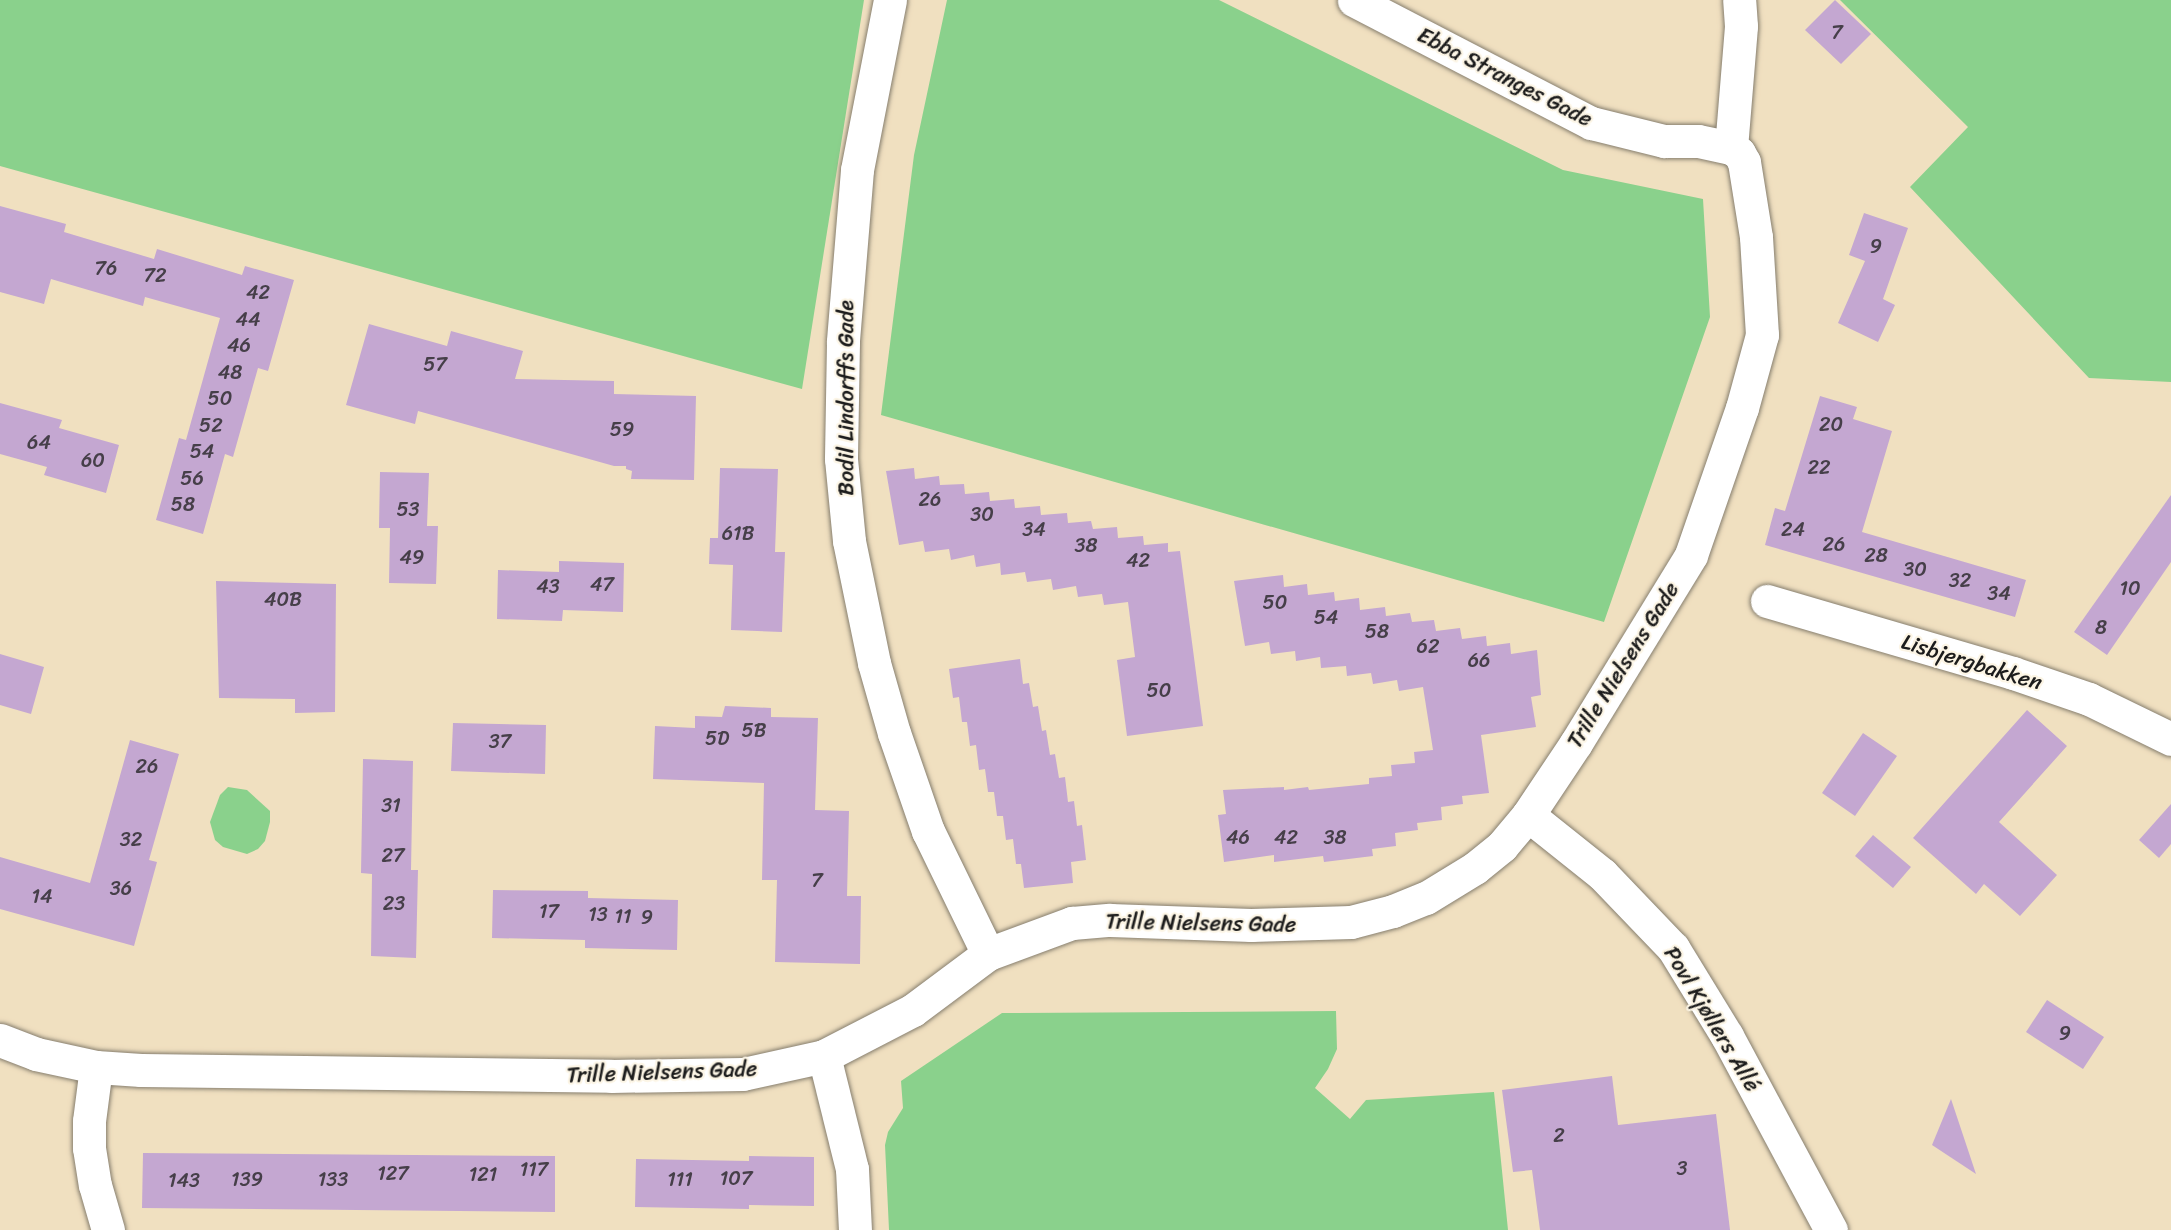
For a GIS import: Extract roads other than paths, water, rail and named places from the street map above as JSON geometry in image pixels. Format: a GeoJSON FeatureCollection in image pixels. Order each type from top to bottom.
{"type":"FeatureCollection","features":[{"type":"Feature","properties":{"kind":"street","name":"Bodil Lindorffs Gade"},"geometry":{"type":"LineString","coordinates":[[891,0],[857,170],[843,342],[841,459],[849,541],[874,663],[894,733],[928,831],[988,954]]}},
{"type":"Feature","properties":{"kind":"street","name":"Ebba Stranges Gade"},"geometry":{"type":"LineString","coordinates":[[1354,0],[1591,123],[1664,141],[1698,141],[1731,148]]}},
{"type":"Feature","properties":{"kind":"street"},"geometry":{"type":"LineString","coordinates":[[1731,148],[1742,26],[1739,0]]}},
{"type":"Feature","properties":{"kind":"street","name":"Trille Nielsens Gade"},"geometry":{"type":"LineString","coordinates":[[0,1040],[36,1054],[96,1067],[141,1070],[680,1076],[743,1074],[824,1056],[913,1010],[988,954],[1072,924],[1110,920],[1311,925],[1351,922],[1393,911],[1426,898],[1476,868],[1502,846],[1528,815],[1576,743],[1691,555],[1742,408],[1762,335],[1756,237],[1749,189],[1744,162],[1739,153],[1731,148]]}},
{"type":"Feature","properties":{"kind":"street","name":"Lisbjergbakken"},"geometry":{"type":"LineString","coordinates":[[1767,601],[2013,673],[2089,699],[2171,739]]}},
{"type":"Feature","properties":{"kind":"street","name":"Povl Kjøllers Allé"},"geometry":{"type":"LineString","coordinates":[[1528,815],[1602,874],[1673,948],[1726,1036],[1831,1230]]}},
{"type":"Feature","properties":{"kind":"street"},"geometry":{"type":"LineString","coordinates":[[824,1056],[852,1169],[855,1230]]}},
{"type":"Feature","properties":{"kind":"street"},"geometry":{"type":"LineString","coordinates":[[96,1067],[88,1121],[89,1148],[95,1185],[108,1230]]}}]}
